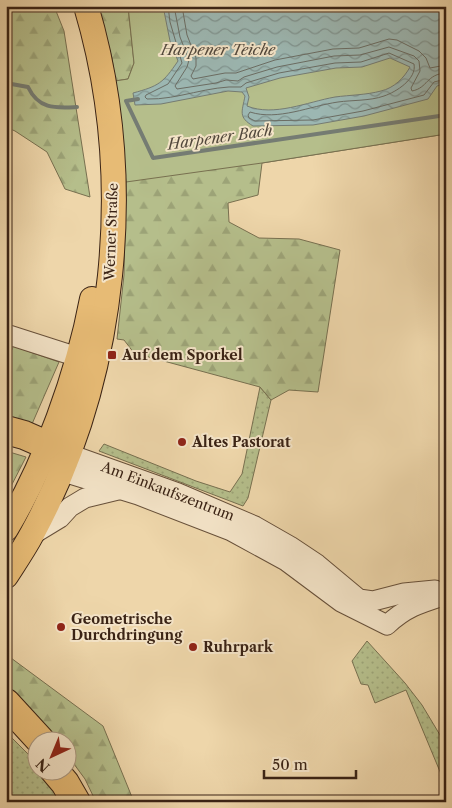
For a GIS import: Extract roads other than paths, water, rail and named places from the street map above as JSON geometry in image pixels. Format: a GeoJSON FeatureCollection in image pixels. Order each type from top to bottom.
{"type":"FeatureCollection","features":[{"type":"Feature","properties":{"kind":"highway"},"geometry":{"type":"LineString","coordinates":[[6,430],[24,435],[58,457]]}},
{"type":"Feature","properties":{"kind":"highway"},"geometry":{"type":"LineString","coordinates":[[6,703],[31,730]]}},
{"type":"Feature","properties":{"kind":"highway"},"geometry":{"type":"LineString","coordinates":[[6,724],[28,744]]}},
{"type":"Feature","properties":{"kind":"highway"},"geometry":{"type":"LineString","coordinates":[[62,780],[76,802]]}},
{"type":"Feature","properties":{"kind":"highway"},"geometry":{"type":"LineString","coordinates":[[73,780],[87,802]]}},
{"type":"Feature","properties":{"kind":"main road","name":"Werner Straße"},"geometry":{"type":"LineString","coordinates":[[72,6],[90,73],[101,164],[101,208],[94,289],[88,323],[87,360]]}},
{"type":"Feature","properties":{"kind":"main road","name":"Werner Straße"},"geometry":{"type":"LineString","coordinates":[[58,457],[87,360],[103,332],[113,241],[114,177],[105,86],[99,53],[86,6]]}},
{"type":"Feature","properties":{"kind":"main road"},"geometry":{"type":"LineString","coordinates":[[6,529],[28,488],[58,457]]}},
{"type":"Feature","properties":{"kind":"main road"},"geometry":{"type":"LineString","coordinates":[[6,576],[32,535],[52,493],[58,457]]}},
{"type":"Feature","properties":{"kind":"street"},"geometry":{"type":"LineString","coordinates":[[6,334],[87,360]]}},
{"type":"Feature","properties":{"kind":"street","name":"Am Einkaufszentrum"},"geometry":{"type":"LineString","coordinates":[[58,457],[120,490],[230,531],[286,561],[341,602],[386,625],[408,608],[446,595]]}},
{"type":"Feature","properties":{"kind":"street","name":"Am Einkaufszentrum"},"geometry":{"type":"LineString","coordinates":[[58,457],[178,493],[255,526],[317,564],[359,599],[373,602],[404,593],[446,590]]}},
{"type":"Feature","properties":{"kind":"street","name":"Am Einkaufszentrum"},"geometry":{"type":"LineString","coordinates":[[32,535],[60,518],[70,507],[85,498],[120,490]]}},
{"type":"Feature","properties":{"kind":"water","name":"Harpener Teiche"},"geometry":{"type":"Polygon","coordinates":[[[163,6],[446,6],[446,83],[437,86],[428,99],[364,116],[313,125],[253,126],[245,120],[242,114],[245,96],[242,92],[228,91],[161,104],[135,105],[133,93],[160,83],[178,61],[170,41],[163,6]],[[390,58],[362,67],[336,68],[280,78],[246,88],[249,97],[247,106],[257,109],[279,109],[335,97],[381,91],[390,88],[398,82],[410,67],[390,58]]]}},
{"type":"Feature","properties":{"kind":"waterway","name":"Harpener Bach"},"geometry":{"type":"LineString","coordinates":[[6,83],[28,87],[32,95],[43,104],[62,108],[77,107]]}},
{"type":"Feature","properties":{"kind":"waterway","name":"Harpener Bach"},"geometry":{"type":"LineString","coordinates":[[138,99],[126,101],[153,158],[446,115]]}},
{"type":"Feature","properties":{"kind":"place","name":"Auf dem Sporkel"},"geometry":{"type":"Point","coordinates":[112,355]}},
{"type":"Feature","properties":{"kind":"place","name":"Altes Pastorat"},"geometry":{"type":"Point","coordinates":[182,442]}},
{"type":"Feature","properties":{"kind":"place","name":"Geometrische Durchdringung"},"geometry":{"type":"Point","coordinates":[61,627]}},
{"type":"Feature","properties":{"kind":"place","name":"Ruhrpark"},"geometry":{"type":"Point","coordinates":[193,647]}}]}
